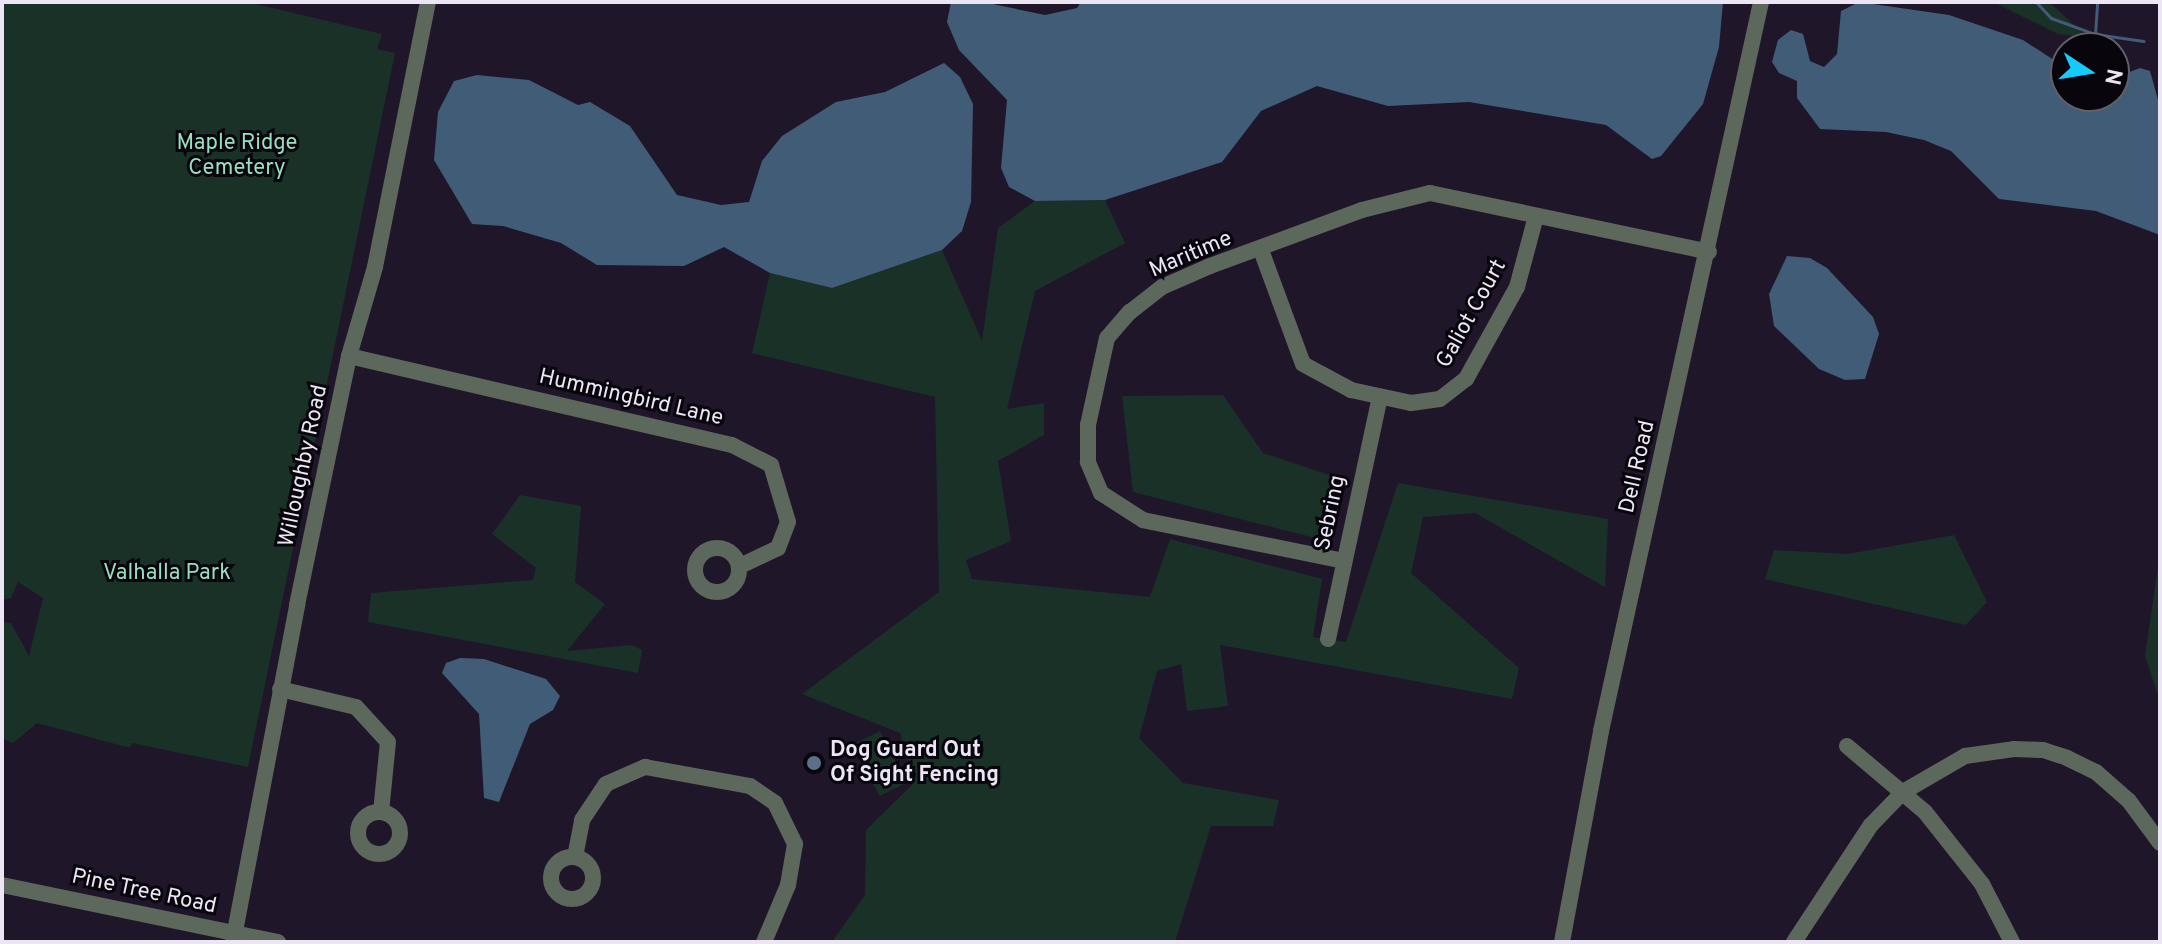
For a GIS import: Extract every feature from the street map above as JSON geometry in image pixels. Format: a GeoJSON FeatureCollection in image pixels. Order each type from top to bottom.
{"type":"FeatureCollection","features":[{"type":"Feature","properties":{"kind":"street","name":"Willoughby Road"},"geometry":{"type":"LineString","coordinates":[[234,937],[280,689],[349,356],[375,267],[428,2]]}},
{"type":"Feature","properties":{"kind":"street","name":"Dell Road"},"geometry":{"type":"LineString","coordinates":[[1562,942],[1601,731],[1709,252],[1761,2]]}},
{"type":"Feature","properties":{"kind":"street","name":"Maritime"},"geometry":{"type":"LineString","coordinates":[[1344,561],[1143,520],[1101,493],[1088,462],[1088,425],[1107,338],[1162,287],[1362,210],[1430,193],[1709,252]]}},
{"type":"Feature","properties":{"kind":"street","name":"Galiot Court"},"geometry":{"type":"LineString","coordinates":[[1261,250],[1303,364],[1333,383],[1411,403],[1440,399],[1466,379],[1517,287],[1536,216]]}},
{"type":"Feature","properties":{"kind":"street","name":"Hummingbird Lane"},"geometry":{"type":"LineString","coordinates":[[349,356],[732,445],[771,465],[788,522],[778,548],[740,566]]}},
{"type":"Feature","properties":{"kind":"street","name":"Sebring"},"geometry":{"type":"LineString","coordinates":[[1328,639],[1380,397]]}},
{"type":"Feature","properties":{"kind":"street"},"geometry":{"type":"LineString","coordinates":[[280,689],[356,707],[388,742],[381,812]]}},
{"type":"Feature","properties":{"kind":"street"},"geometry":{"type":"LineString","coordinates":[[1847,746],[1903,792],[1958,851],[2012,942]]}},
{"type":"Feature","properties":{"kind":"street"},"geometry":{"type":"LineString","coordinates":[[1794,942],[1871,825],[1903,792],[1965,756],[2043,750],[2096,772],[2129,801],[2160,843]]}},
{"type":"Feature","properties":{"kind":"street"},"geometry":{"type":"LineString","coordinates":[[575,857],[582,820],[606,784],[645,767],[750,786],[775,803],[795,844],[788,885],[764,942]]}},
{"type":"Feature","properties":{"kind":"street","name":"Pine Tree Road"},"geometry":{"type":"LineString","coordinates":[[2,885],[234,937],[278,942]]}},
{"type":"Feature","properties":{"kind":"green space"},"geometry":{"type":"Polygon","coordinates":[[[2,2],[248,2],[382,34],[377,49],[395,53],[248,767],[132,743],[130,748],[37,723],[13,743],[2,738],[2,622],[11,623],[29,656],[43,598],[18,582],[11,598],[2,600],[2,2]]]}},
{"type":"Feature","properties":{"kind":"green space"},"geometry":{"type":"Polygon","coordinates":[[[1993,2],[2049,2],[2082,32],[2054,32],[1993,2]]]}},
{"type":"Feature","properties":{"kind":"green space"},"geometry":{"type":"Polygon","coordinates":[[[1105,200],[1125,243],[1035,291],[1007,409],[1044,403],[1044,435],[998,461],[1011,541],[966,560],[972,579],[1150,597],[1170,539],[1322,579],[1313,637],[1346,642],[1398,483],[1608,519],[1605,587],[1475,513],[1423,517],[1411,573],[1519,668],[1512,699],[1220,645],[1228,706],[1187,711],[1181,664],[1157,671],[1139,738],[1183,783],[1279,800],[1273,826],[1211,826],[1175,942],[832,942],[865,895],[866,830],[915,782],[900,733],[802,694],[939,592],[935,397],[752,353],[770,273],[832,288],[942,250],[982,341],[998,228],[1035,201],[1105,200]]]}},
{"type":"Feature","properties":{"kind":"green space"},"geometry":{"type":"Polygon","coordinates":[[[1223,395],[1263,453],[1338,478],[1323,540],[1133,492],[1122,396],[1223,395]]]}},
{"type":"Feature","properties":{"kind":"green space"},"geometry":{"type":"Polygon","coordinates":[[[520,495],[581,506],[575,582],[605,604],[567,651],[632,645],[642,650],[638,673],[368,622],[371,593],[533,580],[536,568],[492,534],[520,495]]]}},
{"type":"Feature","properties":{"kind":"green space"},"geometry":{"type":"Polygon","coordinates":[[[1954,535],[1987,602],[1966,625],[1765,579],[1774,550],[1848,554],[1954,535]]]}},
{"type":"Feature","properties":{"kind":"green space"},"geometry":{"type":"Polygon","coordinates":[[[2160,552],[2160,701],[2145,656],[2160,552]]]}},
{"type":"Feature","properties":{"kind":"green space"},"geometry":{"type":"Polygon","coordinates":[[[880,731],[906,783],[880,796],[853,745],[880,731]]]}},
{"type":"Feature","properties":{"kind":"water"},"geometry":{"type":"Polygon","coordinates":[[[951,2],[983,2],[1045,15],[1077,8],[1081,2],[1723,2],[1719,47],[1703,104],[1661,156],[1652,159],[1606,125],[1469,102],[1388,106],[1317,86],[1261,111],[1222,162],[1105,200],[1035,201],[1009,187],[1001,168],[1007,100],[959,50],[947,22],[951,2]]]}},
{"type":"Feature","properties":{"kind":"water"},"geometry":{"type":"Polygon","coordinates":[[[1859,2],[1949,15],[2023,40],[2050,58],[2050,112],[2130,112],[2130,72],[2140,68],[2150,71],[2160,107],[2160,235],[2096,211],[1999,199],[1951,151],[1924,140],[1886,132],[1820,129],[1797,98],[1797,81],[1779,73],[1772,62],[1778,40],[1791,30],[1803,34],[1810,61],[1824,67],[1837,54],[1841,11],[1859,2]]]}},
{"type":"Feature","properties":{"kind":"water"},"geometry":{"type":"Polygon","coordinates":[[[944,63],[960,77],[973,104],[971,202],[962,231],[942,250],[832,288],[770,273],[724,247],[684,266],[597,265],[561,243],[503,226],[472,224],[434,160],[438,112],[454,81],[477,75],[529,80],[578,105],[590,102],[630,126],[677,195],[721,205],[749,202],[762,161],[782,136],[836,102],[885,92],[944,63]]]}},
{"type":"Feature","properties":{"kind":"water"},"geometry":{"type":"Polygon","coordinates":[[[1787,256],[1810,258],[1827,268],[1873,317],[1879,334],[1865,379],[1845,380],[1819,369],[1774,326],[1769,294],[1787,256]]]}},
{"type":"Feature","properties":{"kind":"water"},"geometry":{"type":"Polygon","coordinates":[[[460,658],[484,659],[546,679],[560,696],[553,710],[530,724],[499,802],[484,798],[479,714],[442,673],[446,663],[460,658]]]}},
{"type":"Feature","properties":{"kind":"waterway"},"geometry":{"type":"LineString","coordinates":[[2036,2],[2051,18],[2095,34],[2143,41]]}},
{"type":"Feature","properties":{"kind":"waterway"},"geometry":{"type":"LineString","coordinates":[[2095,32],[2097,2]]}},
{"type":"Feature","properties":{"kind":"place","name":"Dog Guard Out Of Sight Fencing"},"geometry":{"type":"Point","coordinates":[814,763]}},
{"type":"Feature","properties":{"kind":"park label","name":"Maple Ridge Cemetery"},"geometry":{"type":"Point","coordinates":[237,156]}},
{"type":"Feature","properties":{"kind":"park label","name":"Valhalla Park"},"geometry":{"type":"Point","coordinates":[167,574]}}]}
